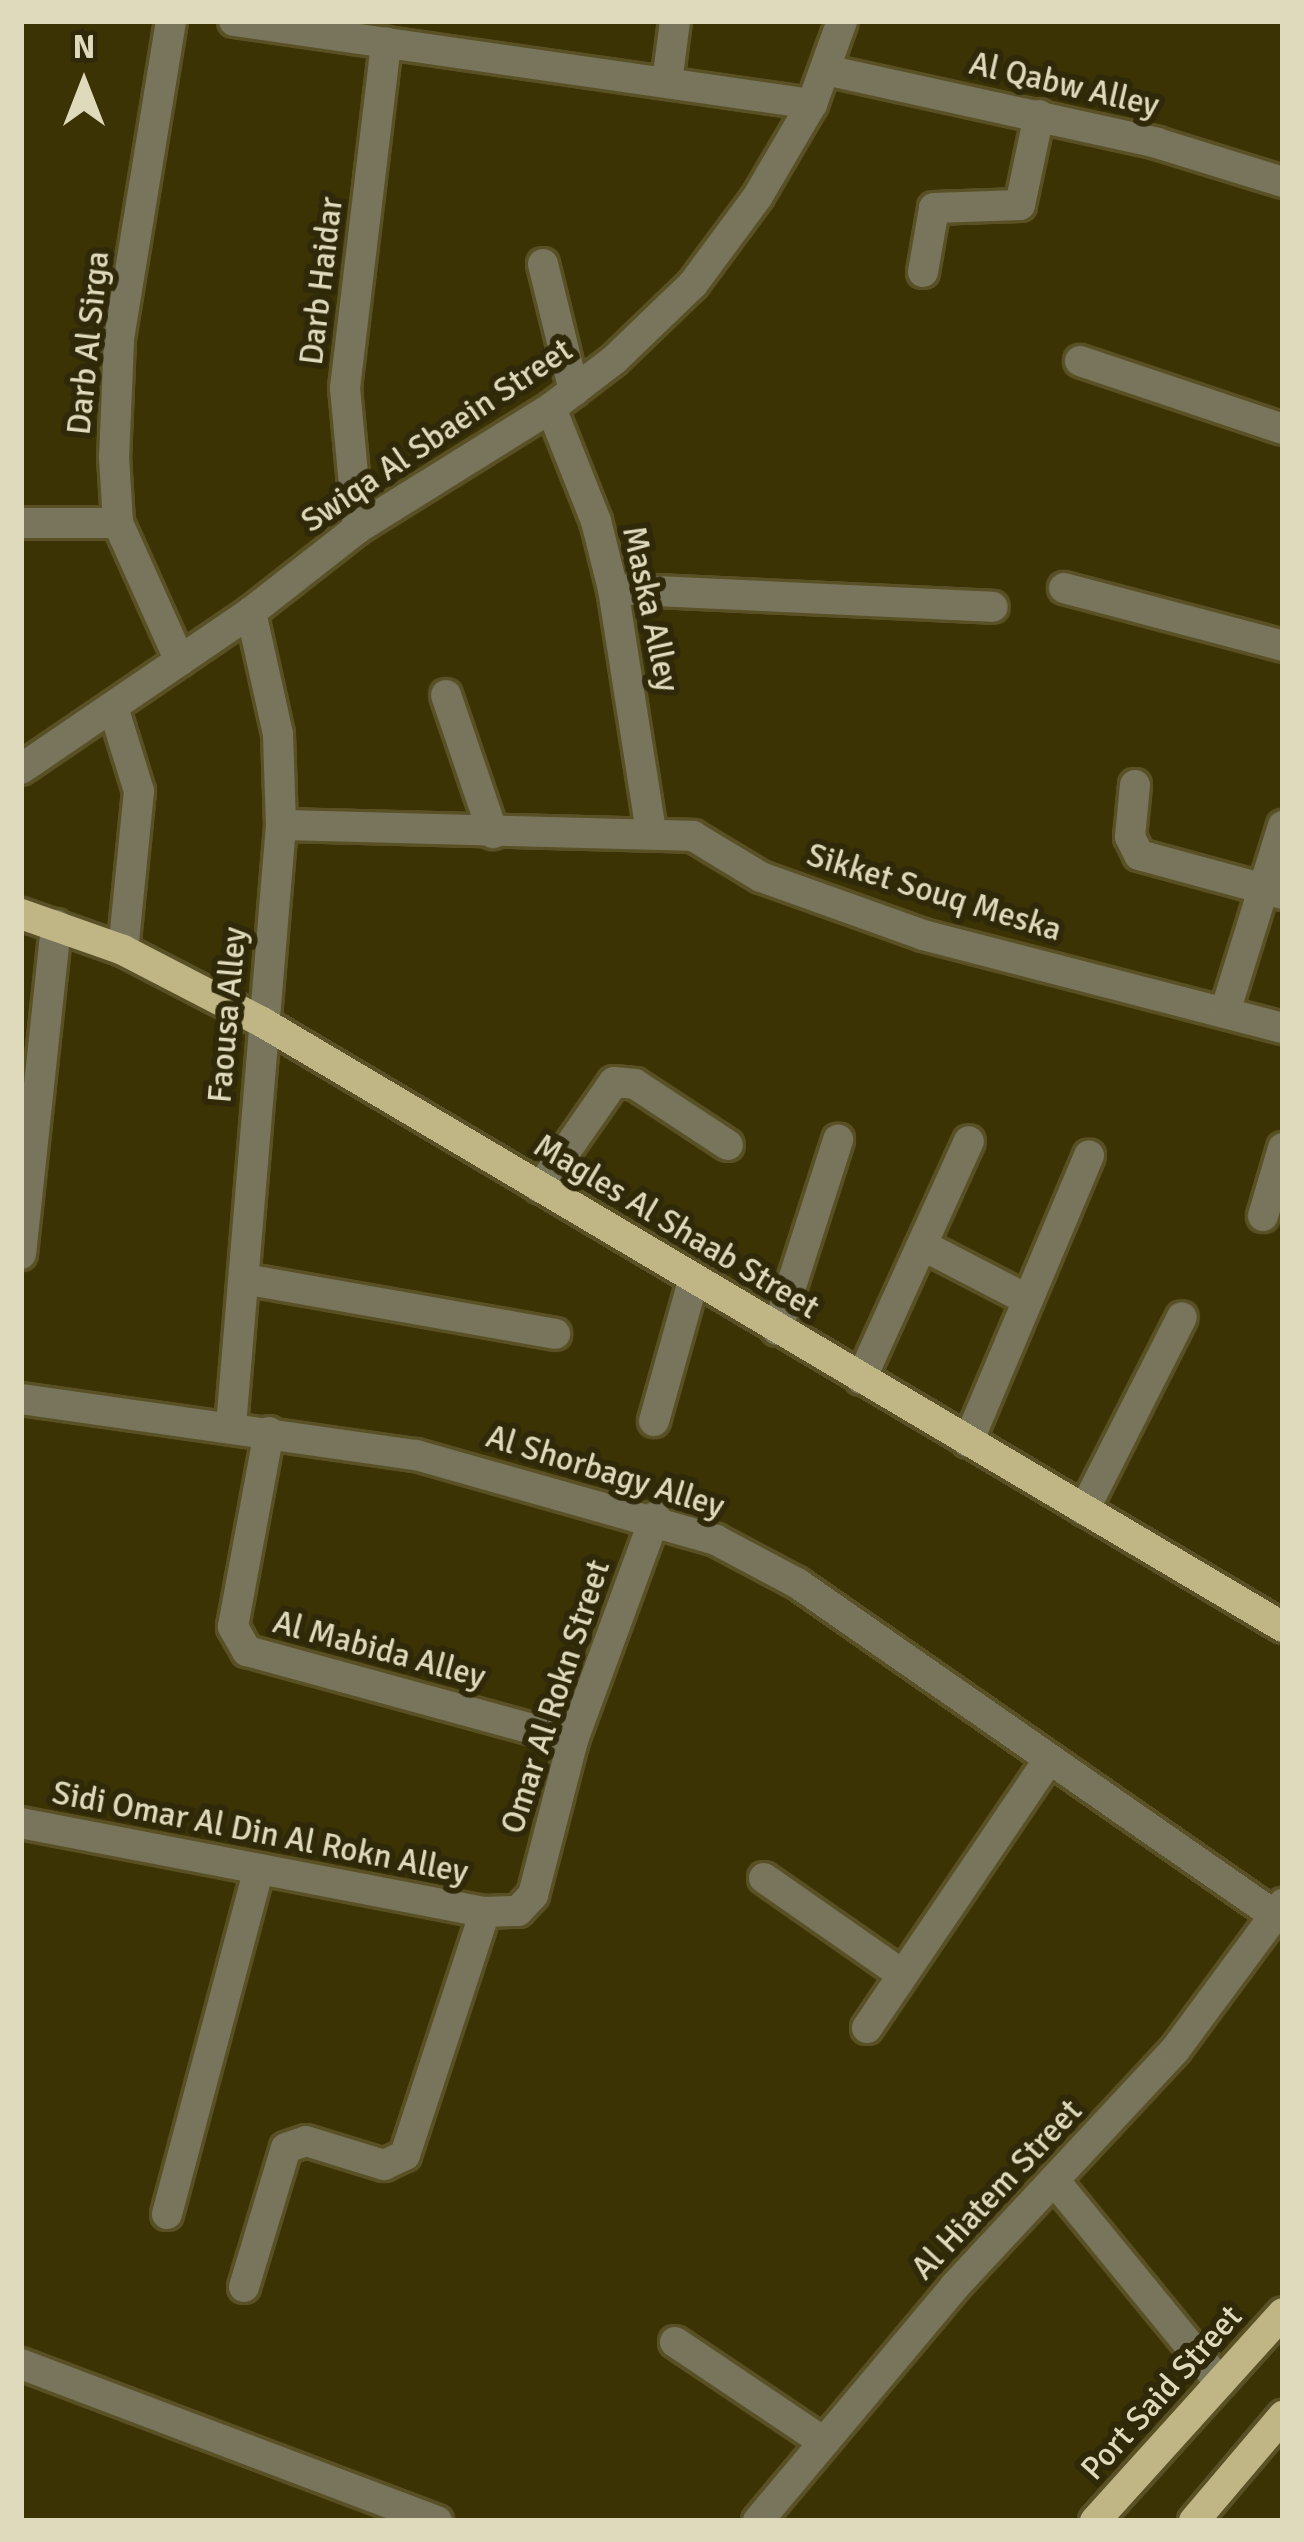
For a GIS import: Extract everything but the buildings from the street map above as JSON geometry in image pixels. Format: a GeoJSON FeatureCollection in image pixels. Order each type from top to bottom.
{"type":"FeatureCollection","features":[{"type":"Feature","properties":{"kind":"main road","name":"Magles Al Shaab Street"},"geometry":{"type":"LineString","coordinates":[[21,914],[123,950],[262,1022],[1283,1627]]}},
{"type":"Feature","properties":{"kind":"main road","name":"Port Said Street"},"geometry":{"type":"LineString","coordinates":[[1095,2521],[1283,2313]]}},
{"type":"Feature","properties":{"kind":"main road"},"geometry":{"type":"LineString","coordinates":[[1200,2519],[1283,2416]]}},
{"type":"Feature","properties":{"kind":"street","name":"Darb Al Sirga"},"geometry":{"type":"LineString","coordinates":[[170,21],[119,340],[118,523],[179,661]]}},
{"type":"Feature","properties":{"kind":"street"},"geometry":{"type":"LineString","coordinates":[[234,21],[292,25],[812,104]]}},
{"type":"Feature","properties":{"kind":"street"},"geometry":{"type":"LineString","coordinates":[[667,82],[675,21]]}},
{"type":"Feature","properties":{"kind":"street","name":"Swiqa Al Sbaein Street"},"geometry":{"type":"LineString","coordinates":[[21,769],[251,612],[358,528],[562,400],[693,284],[812,104],[842,21]]}},
{"type":"Feature","properties":{"kind":"street","name":"Darb Haidar"},"geometry":{"type":"LineString","coordinates":[[358,528],[345,388],[386,42]]}},
{"type":"Feature","properties":{"kind":"street","name":"Al Qabw Alley"},"geometry":{"type":"LineString","coordinates":[[826,70],[1039,115],[1283,182]]}},
{"type":"Feature","properties":{"kind":"street"},"geometry":{"type":"LineString","coordinates":[[923,272],[934,208],[1020,205],[1039,115]]}},
{"type":"Feature","properties":{"kind":"street","name":"Maska Alley"},"geometry":{"type":"LineString","coordinates":[[543,264],[562,400],[613,589],[651,830]]}},
{"type":"Feature","properties":{"kind":"street"},"geometry":{"type":"LineString","coordinates":[[1080,361],[1283,429]]}},
{"type":"Feature","properties":{"kind":"street"},"geometry":{"type":"LineString","coordinates":[[21,523],[118,523]]}},
{"type":"Feature","properties":{"kind":"street"},"geometry":{"type":"LineString","coordinates":[[1064,588],[1283,646]]}},
{"type":"Feature","properties":{"kind":"street"},"geometry":{"type":"LineString","coordinates":[[613,589],[993,607]]}},
{"type":"Feature","properties":{"kind":"street","name":"Faousa Alley"},"geometry":{"type":"LineString","coordinates":[[231,1426],[281,825],[278,734],[251,612]]}},
{"type":"Feature","properties":{"kind":"street"},"geometry":{"type":"LineString","coordinates":[[446,695],[493,833]]}},
{"type":"Feature","properties":{"kind":"street"},"geometry":{"type":"LineString","coordinates":[[113,706],[139,791],[123,950]]}},
{"type":"Feature","properties":{"kind":"street"},"geometry":{"type":"LineString","coordinates":[[1135,785],[1130,837],[1139,855],[1273,891]]}},
{"type":"Feature","properties":{"kind":"street","name":"Sikket Souq Meska"},"geometry":{"type":"LineString","coordinates":[[281,825],[493,833],[651,830],[693,836],[761,877],[923,935],[1283,1028]]}},
{"type":"Feature","properties":{"kind":"street"},"geometry":{"type":"LineString","coordinates":[[1225,1012],[1273,891],[1283,826]]}},
{"type":"Feature","properties":{"kind":"street"},"geometry":{"type":"LineString","coordinates":[[21,1254],[26,1169],[56,925]]}},
{"type":"Feature","properties":{"kind":"street"},"geometry":{"type":"LineString","coordinates":[[541,1188],[614,1082],[635,1084],[728,1145]]}},
{"type":"Feature","properties":{"kind":"street"},"geometry":{"type":"LineString","coordinates":[[777,1330],[838,1140]]}},
{"type":"Feature","properties":{"kind":"street"},"geometry":{"type":"LineString","coordinates":[[861,1379],[969,1141]]}},
{"type":"Feature","properties":{"kind":"street"},"geometry":{"type":"LineString","coordinates":[[1263,1216],[1283,1148]]}},
{"type":"Feature","properties":{"kind":"street"},"geometry":{"type":"LineString","coordinates":[[968,1442],[1089,1156]]}},
{"type":"Feature","properties":{"kind":"street"},"geometry":{"type":"LineString","coordinates":[[922,1245],[1028,1300]]}},
{"type":"Feature","properties":{"kind":"street"},"geometry":{"type":"LineString","coordinates":[[244,1279],[555,1334]]}},
{"type":"Feature","properties":{"kind":"street"},"geometry":{"type":"LineString","coordinates":[[654,1421],[693,1281]]}},
{"type":"Feature","properties":{"kind":"street"},"geometry":{"type":"LineString","coordinates":[[1084,1510],[1181,1317]]}},
{"type":"Feature","properties":{"kind":"street","name":"Al Shorbagy Alley"},"geometry":{"type":"LineString","coordinates":[[21,1399],[416,1456],[655,1517],[797,1583],[1049,1759],[1280,1911]]}},
{"type":"Feature","properties":{"kind":"street","name":"Al Mabida Alley"},"geometry":{"type":"LineString","coordinates":[[269,1432],[233,1627],[247,1652],[573,1740]]}},
{"type":"Feature","properties":{"kind":"street","name":"Omar Al Rokn Street"},"geometry":{"type":"LineString","coordinates":[[485,1912],[529,1903],[573,1740],[655,1517]]}},
{"type":"Feature","properties":{"kind":"street"},"geometry":{"type":"LineString","coordinates":[[867,2028],[1049,1759]]}},
{"type":"Feature","properties":{"kind":"street","name":"Sidi Omar Al Din Al Rokn Alley"},"geometry":{"type":"LineString","coordinates":[[21,1823],[485,1912]]}},
{"type":"Feature","properties":{"kind":"street"},"geometry":{"type":"LineString","coordinates":[[167,2215],[259,1869]]}},
{"type":"Feature","properties":{"kind":"street"},"geometry":{"type":"LineString","coordinates":[[764,1878],[903,1976]]}},
{"type":"Feature","properties":{"kind":"street","name":"Al Hiatem Street"},"geometry":{"type":"LineString","coordinates":[[758,2521],[1054,2180],[1175,2050],[1280,1911]]}},
{"type":"Feature","properties":{"kind":"street"},"geometry":{"type":"LineString","coordinates":[[244,2287],[294,2142],[384,2165],[404,2155],[485,1912]]}},
{"type":"Feature","properties":{"kind":"street"},"geometry":{"type":"LineString","coordinates":[[1054,2180],[1220,2383]]}},
{"type":"Feature","properties":{"kind":"street"},"geometry":{"type":"LineString","coordinates":[[675,2342],[824,2442]]}},
{"type":"Feature","properties":{"kind":"street"},"geometry":{"type":"LineString","coordinates":[[21,2364],[436,2521]]}}]}
